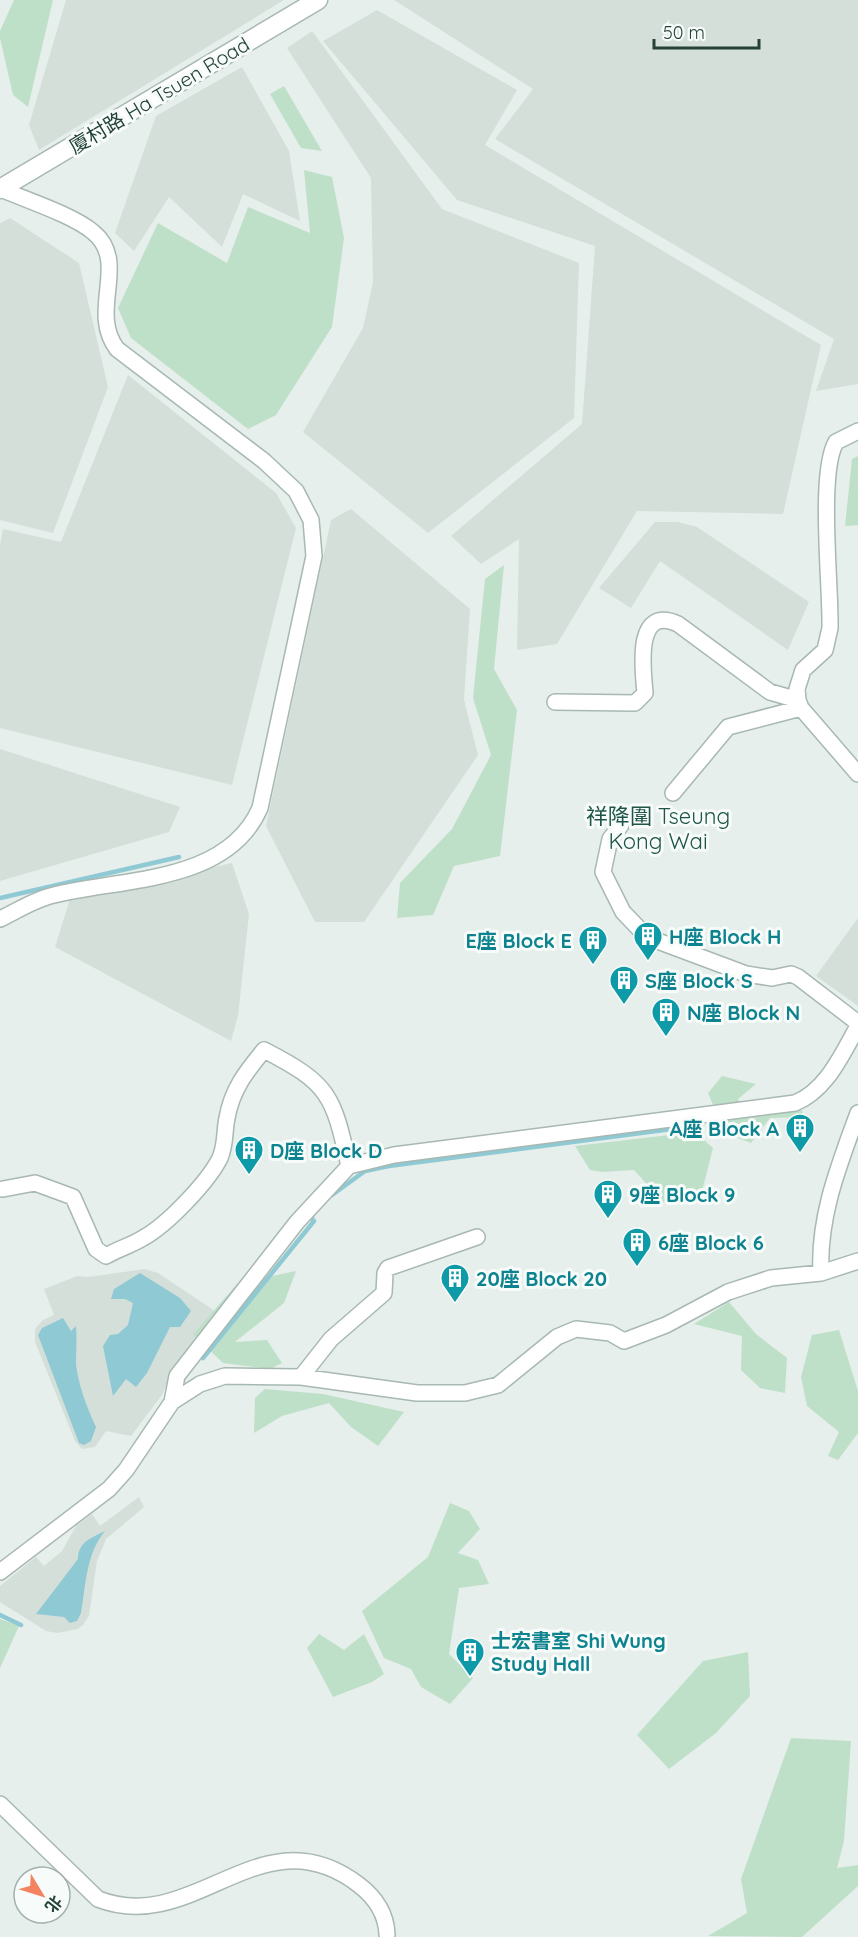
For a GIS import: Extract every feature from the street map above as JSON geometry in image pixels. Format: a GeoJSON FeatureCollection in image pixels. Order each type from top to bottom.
{"type":"FeatureCollection","features":[{"type":"Feature","properties":{"kind":"street","name":"廈村路 Ha Tsuen Road"},"geometry":{"type":"LineString","coordinates":[[0,189],[318,0]]}},
{"type":"Feature","properties":{"kind":"street"},"geometry":{"type":"LineString","coordinates":[[0,189],[94,232],[110,258],[105,326],[109,339],[117,349],[264,461],[296,490],[311,520],[314,556],[260,808],[243,834],[207,859],[160,878],[57,894],[0,919]]}},
{"type":"Feature","properties":{"kind":"street"},"geometry":{"type":"LineString","coordinates":[[799,704],[797,689],[803,670],[825,650],[830,628],[827,488],[829,458],[836,442],[858,431]]}},
{"type":"Feature","properties":{"kind":"street"},"geometry":{"type":"LineString","coordinates":[[555,702],[636,703],[642,699],[645,693],[642,648],[648,632],[657,621],[663,619],[678,624],[770,692],[799,704],[858,774]]}},
{"type":"Feature","properties":{"kind":"street"},"geometry":{"type":"LineString","coordinates":[[673,793],[728,727],[799,704]]}},
{"type":"Feature","properties":{"kind":"street"},"geometry":{"type":"LineString","coordinates":[[172,1402],[177,1376],[297,1222],[349,1166],[394,1155],[795,1103],[806,1099],[836,1066],[858,1024],[798,977],[791,974],[772,978],[746,974],[647,937],[623,912],[603,872],[610,839],[621,825]]}},
{"type":"Feature","properties":{"kind":"street"},"geometry":{"type":"LineString","coordinates":[[3,1189],[35,1183],[73,1197],[96,1250],[106,1256],[143,1239],[193,1194],[219,1160],[226,1140],[226,1121],[230,1103],[238,1083],[264,1050],[309,1075],[326,1092],[337,1114],[349,1166]]}},
{"type":"Feature","properties":{"kind":"street"},"geometry":{"type":"LineString","coordinates":[[821,1273],[821,1236],[834,1177],[858,1113]]}},
{"type":"Feature","properties":{"kind":"street"},"geometry":{"type":"LineString","coordinates":[[301,1377],[331,1339],[384,1293],[385,1273],[388,1268],[477,1237]]}},
{"type":"Feature","properties":{"kind":"street"},"geometry":{"type":"LineString","coordinates":[[0,1572],[109,1489],[126,1470],[172,1402],[200,1384],[225,1376],[301,1377],[417,1393],[465,1393],[498,1385],[557,1337],[576,1329],[610,1334],[624,1341],[666,1325],[728,1292],[771,1278],[821,1273],[858,1260]]}},
{"type":"Feature","properties":{"kind":"street"},"geometry":{"type":"LineString","coordinates":[[0,1804],[105,1904],[132,1917],[151,1921]]}},
{"type":"Feature","properties":{"kind":"street"},"geometry":{"type":"LineString","coordinates":[[217,1901],[268,1872],[289,1866],[313,1866],[344,1876],[369,1894],[386,1918],[387,1934]]}},
{"type":"Feature","properties":{"kind":"shaded area"},"geometry":{"type":"Polygon","coordinates":[[[66,0],[284,0],[39,150],[29,125],[66,0]]]}},
{"type":"Feature","properties":{"kind":"shaded area"},"geometry":{"type":"Polygon","coordinates":[[[394,0],[858,0],[858,384],[816,391],[834,339],[495,139],[533,89],[394,0]]]}},
{"type":"Feature","properties":{"kind":"shaded area"},"geometry":{"type":"Polygon","coordinates":[[[377,10],[517,90],[485,145],[821,345],[783,514],[637,511],[557,644],[517,650],[519,539],[481,564],[451,536],[582,424],[595,246],[457,200],[323,41],[377,10]]]}},
{"type":"Feature","properties":{"kind":"shaded area"},"geometry":{"type":"Polygon","coordinates":[[[312,31],[442,209],[579,263],[574,418],[428,533],[303,432],[363,328],[373,282],[371,178],[287,48],[312,31]]]}},
{"type":"Feature","properties":{"kind":"shaded area"},"geometry":{"type":"Polygon","coordinates":[[[242,67],[289,151],[300,221],[243,194],[222,247],[169,197],[134,251],[115,233],[156,116],[242,67]]]}},
{"type":"Feature","properties":{"kind":"shaded area"},"geometry":{"type":"Polygon","coordinates":[[[10,218],[79,263],[108,387],[53,533],[0,520],[0,223],[10,218]]]}},
{"type":"Feature","properties":{"kind":"shaded area"},"geometry":{"type":"Polygon","coordinates":[[[128,375],[276,493],[296,528],[232,785],[0,728],[0,545],[3,529],[61,542],[128,375]]]}},
{"type":"Feature","properties":{"kind":"shaded area"},"geometry":{"type":"Polygon","coordinates":[[[351,509],[470,609],[464,700],[478,755],[364,922],[315,922],[266,826],[331,520],[351,509]]]}},
{"type":"Feature","properties":{"kind":"shaded area"},"geometry":{"type":"Polygon","coordinates":[[[655,522],[678,522],[697,527],[809,602],[788,650],[660,561],[631,608],[599,588],[655,522]]]}},
{"type":"Feature","properties":{"kind":"shaded area"},"geometry":{"type":"Polygon","coordinates":[[[0,749],[180,807],[169,832],[0,881],[0,749]]]}},
{"type":"Feature","properties":{"kind":"shaded area"},"geometry":{"type":"Polygon","coordinates":[[[232,863],[249,914],[238,1016],[231,1041],[55,947],[70,899],[232,863]]]}},
{"type":"Feature","properties":{"kind":"shaded area"},"geometry":{"type":"Polygon","coordinates":[[[858,918],[858,1006],[816,976],[858,918]]]}},
{"type":"Feature","properties":{"kind":"shaded area"},"geometry":{"type":"Polygon","coordinates":[[[145,1269],[158,1273],[212,1309],[215,1314],[171,1375],[162,1395],[131,1436],[106,1431],[95,1447],[82,1449],[75,1441],[35,1342],[35,1329],[43,1320],[54,1315],[44,1289],[77,1276],[88,1277],[145,1269]]]}},
{"type":"Feature","properties":{"kind":"shaded area"},"geometry":{"type":"Polygon","coordinates":[[[139,1497],[144,1507],[106,1539],[97,1561],[89,1616],[78,1629],[57,1633],[46,1631],[0,1602],[0,1586],[36,1557],[44,1566],[62,1551],[76,1526],[92,1514],[100,1526],[139,1497]]]}},
{"type":"Feature","properties":{"kind":"green space"},"geometry":{"type":"Polygon","coordinates":[[[14,0],[53,0],[28,107],[13,95],[0,38],[0,31],[14,0]]]}},
{"type":"Feature","properties":{"kind":"green space"},"geometry":{"type":"Polygon","coordinates":[[[284,86],[322,151],[301,148],[270,94],[284,86]]]}},
{"type":"Feature","properties":{"kind":"green space"},"geometry":{"type":"Polygon","coordinates":[[[304,170],[332,177],[344,238],[332,327],[276,415],[248,429],[131,338],[118,308],[158,223],[227,263],[248,207],[310,233],[304,170]]]}},
{"type":"Feature","properties":{"kind":"green space"},"geometry":{"type":"Polygon","coordinates":[[[858,456],[858,525],[845,526],[852,459],[858,456]]]}},
{"type":"Feature","properties":{"kind":"green space"},"geometry":{"type":"Polygon","coordinates":[[[504,565],[494,669],[517,710],[500,856],[454,866],[433,915],[397,918],[400,883],[452,829],[491,755],[473,698],[485,579],[504,565]]]}},
{"type":"Feature","properties":{"kind":"green space"},"geometry":{"type":"Polygon","coordinates":[[[722,1076],[756,1084],[738,1099],[750,1117],[802,1110],[803,1117],[770,1118],[751,1143],[725,1133],[708,1093],[722,1076]]]}},
{"type":"Feature","properties":{"kind":"green space"},"geometry":{"type":"Polygon","coordinates":[[[695,1132],[713,1148],[699,1203],[663,1202],[634,1170],[602,1172],[590,1170],[575,1146],[695,1132]]]}},
{"type":"Feature","properties":{"kind":"green space"},"geometry":{"type":"Polygon","coordinates":[[[296,1271],[284,1303],[235,1342],[267,1340],[282,1363],[270,1369],[223,1363],[193,1334],[238,1283],[296,1271]]]}},
{"type":"Feature","properties":{"kind":"green space"},"geometry":{"type":"Polygon","coordinates":[[[729,1302],[756,1334],[787,1358],[785,1393],[760,1388],[741,1370],[742,1336],[694,1324],[729,1302]]]}},
{"type":"Feature","properties":{"kind":"green space"},"geometry":{"type":"Polygon","coordinates":[[[839,1330],[858,1391],[858,1433],[838,1460],[828,1456],[839,1432],[807,1406],[801,1377],[812,1335],[839,1330]]]}},
{"type":"Feature","properties":{"kind":"green space"},"geometry":{"type":"Polygon","coordinates":[[[265,1389],[323,1394],[404,1412],[378,1446],[351,1427],[329,1403],[282,1416],[254,1433],[255,1398],[265,1389]]]}},
{"type":"Feature","properties":{"kind":"green space"},"geometry":{"type":"Polygon","coordinates":[[[450,1503],[469,1511],[480,1529],[458,1553],[478,1560],[489,1584],[459,1588],[449,1654],[473,1678],[450,1704],[421,1687],[411,1669],[384,1658],[362,1611],[428,1557],[450,1503]]]}},
{"type":"Feature","properties":{"kind":"green space"},"geometry":{"type":"Polygon","coordinates":[[[0,1619],[19,1626],[0,1668],[0,1619]]]}},
{"type":"Feature","properties":{"kind":"green space"},"geometry":{"type":"Polygon","coordinates":[[[319,1634],[344,1650],[364,1634],[384,1674],[372,1682],[333,1697],[307,1648],[319,1634]]]}},
{"type":"Feature","properties":{"kind":"green space"},"geometry":{"type":"Polygon","coordinates":[[[748,1652],[750,1696],[716,1733],[669,1769],[637,1735],[703,1661],[748,1652]]]}},
{"type":"Feature","properties":{"kind":"green space"},"geometry":{"type":"Polygon","coordinates":[[[791,1738],[851,1741],[844,1841],[837,1868],[858,1865],[858,1886],[802,1937],[708,1936],[747,1913],[741,1879],[791,1738]]]}},
{"type":"Feature","properties":{"kind":"water"},"geometry":{"type":"Polygon","coordinates":[[[140,1273],[180,1298],[191,1311],[180,1327],[170,1327],[147,1373],[136,1387],[126,1379],[113,1396],[103,1346],[110,1335],[118,1334],[128,1325],[133,1303],[125,1299],[111,1299],[114,1289],[140,1273]]]}},
{"type":"Feature","properties":{"kind":"water"},"geometry":{"type":"Polygon","coordinates":[[[63,1318],[71,1331],[76,1326],[77,1372],[83,1396],[96,1427],[91,1441],[84,1445],[79,1443],[38,1335],[42,1328],[63,1318]]]}},
{"type":"Feature","properties":{"kind":"water"},"geometry":{"type":"Polygon","coordinates":[[[105,1531],[90,1559],[81,1613],[77,1621],[70,1623],[64,1617],[36,1614],[78,1559],[80,1548],[90,1538],[105,1531]]]}},
{"type":"Feature","properties":{"kind":"waterway"},"geometry":{"type":"LineString","coordinates":[[0,898],[179,857]]}},
{"type":"Feature","properties":{"kind":"waterway"},"geometry":{"type":"LineString","coordinates":[[332,1195],[365,1171],[389,1166],[702,1125]]}},
{"type":"Feature","properties":{"kind":"waterway"},"geometry":{"type":"LineString","coordinates":[[203,1358],[314,1221],[311,1218],[314,1213]]}},
{"type":"Feature","properties":{"kind":"waterway"},"geometry":{"type":"LineString","coordinates":[[0,1615],[21,1625]]}},
{"type":"Feature","properties":{"kind":"place","name":"H座 Block H"},"geometry":{"type":"Point","coordinates":[648,962]}},
{"type":"Feature","properties":{"kind":"place","name":"E座 Block E"},"geometry":{"type":"Point","coordinates":[593,966]}},
{"type":"Feature","properties":{"kind":"place","name":"S座 Block S"},"geometry":{"type":"Point","coordinates":[624,1006]}},
{"type":"Feature","properties":{"kind":"place","name":"N座 Block N"},"geometry":{"type":"Point","coordinates":[666,1038]}},
{"type":"Feature","properties":{"kind":"place","name":"A座 Block A"},"geometry":{"type":"Point","coordinates":[800,1154]}},
{"type":"Feature","properties":{"kind":"place","name":"D座 Block D"},"geometry":{"type":"Point","coordinates":[249,1176]}},
{"type":"Feature","properties":{"kind":"place","name":"9座 Block 9"},"geometry":{"type":"Point","coordinates":[608,1220]}},
{"type":"Feature","properties":{"kind":"place","name":"6座 Block 6"},"geometry":{"type":"Point","coordinates":[637,1268]}},
{"type":"Feature","properties":{"kind":"place","name":"20座 Block 20"},"geometry":{"type":"Point","coordinates":[455,1304]}},
{"type":"Feature","properties":{"kind":"place","name":"士宏書室 Shi Wung Study Hall"},"geometry":{"type":"Point","coordinates":[470,1678]}},
{"type":"Feature","properties":{"kind":"district","name":"祥降圍 Tseung Kong Wai"},"geometry":{"type":"Point","coordinates":[658,828]}}]}
